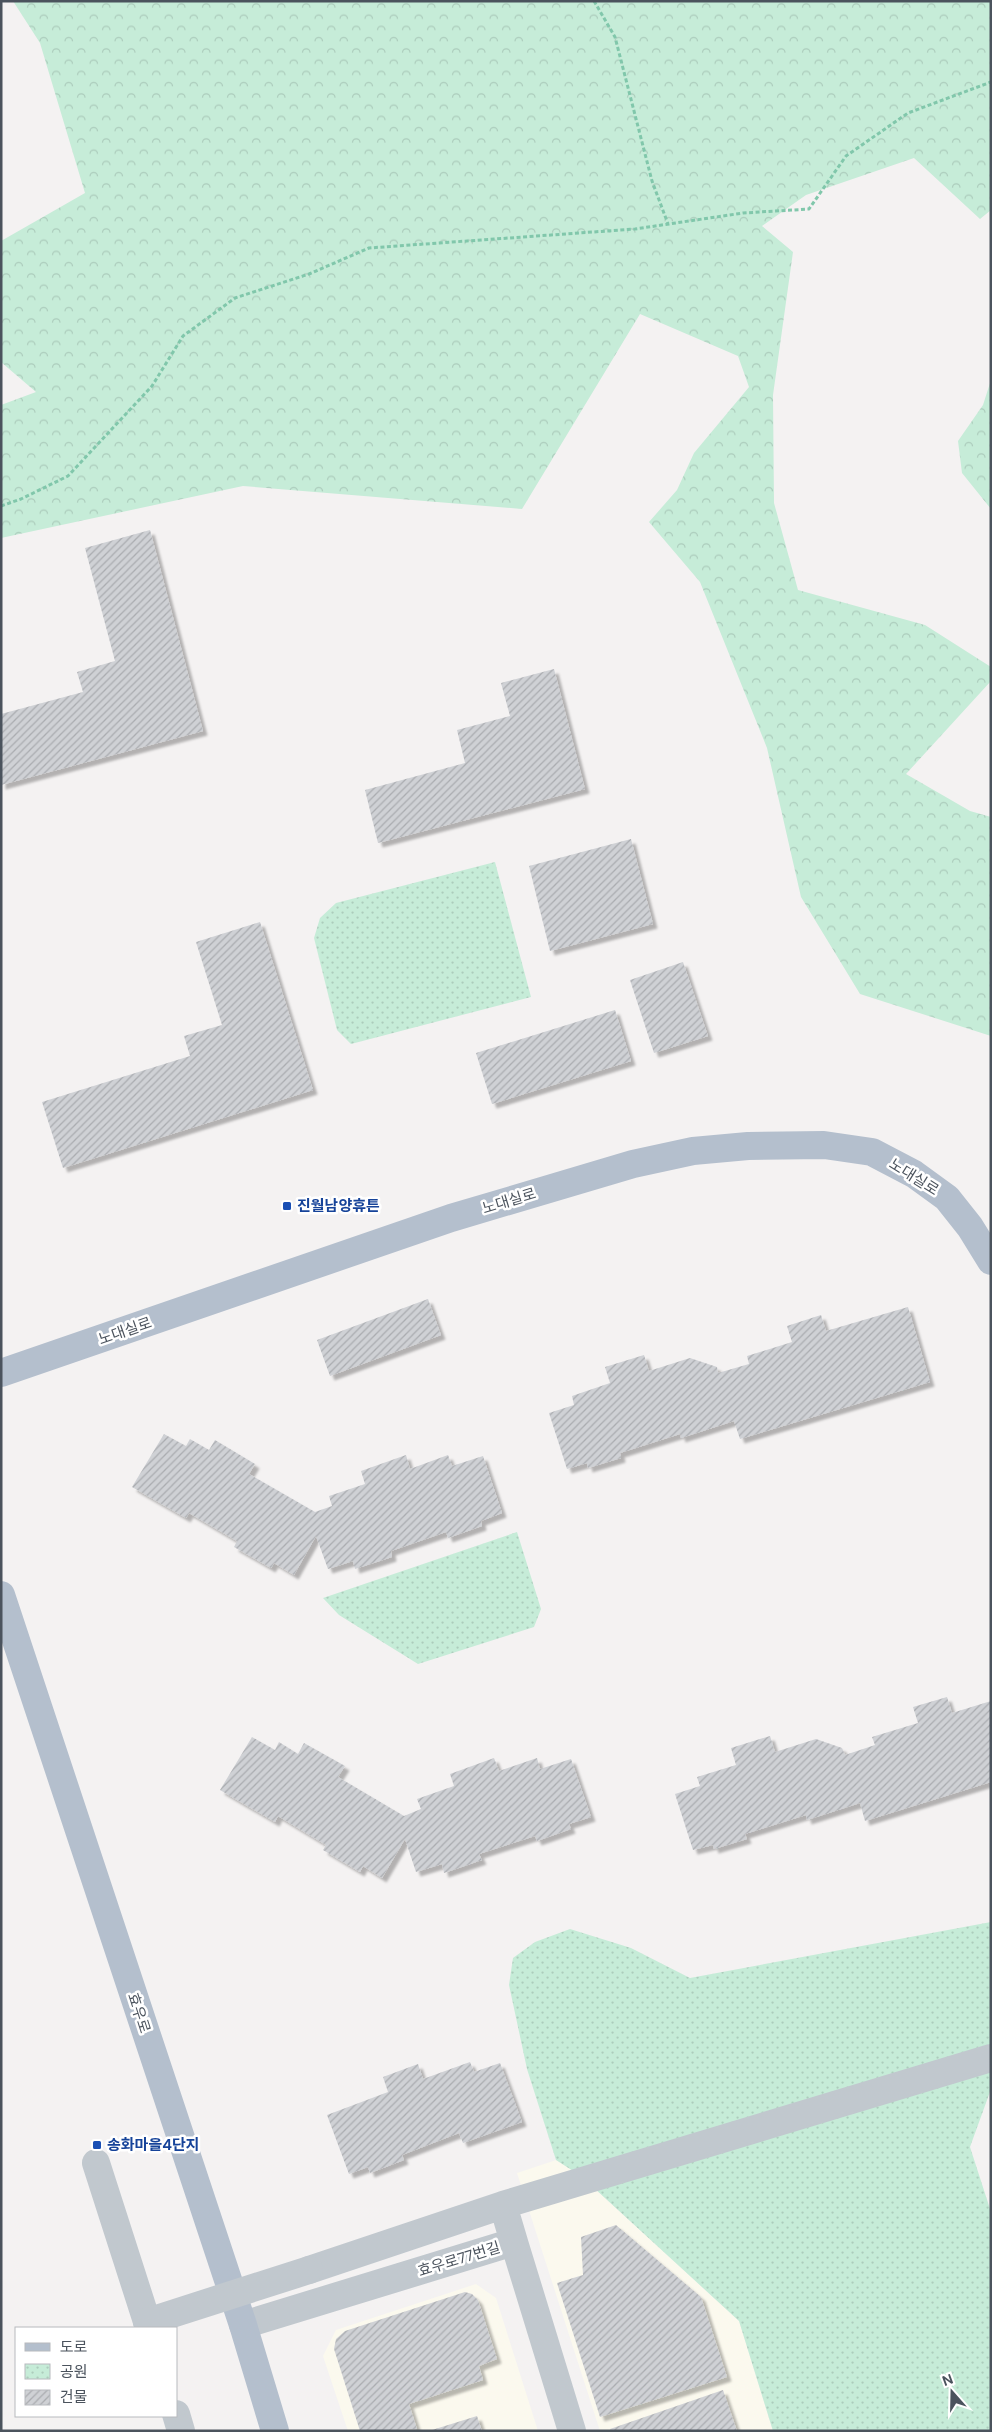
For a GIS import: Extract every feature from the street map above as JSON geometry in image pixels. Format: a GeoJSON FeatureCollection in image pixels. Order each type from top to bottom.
{"type":"FeatureCollection","features":[{"type":"Feature","properties":{"kind":"main road","name":"노대실로"},"geometry":{"type":"LineString","coordinates":[[1,1374],[451,1218],[633,1164],[693,1151],[748,1146],[824,1145],[872,1152],[914,1174],[947,1198],[970,1227],[991,1261]]}},
{"type":"Feature","properties":{"kind":"main road","name":"효우로"},"geometry":{"type":"LineString","coordinates":[[1,1595],[243,2325],[275,2431]]}},
{"type":"Feature","properties":{"kind":"street"},"geometry":{"type":"LineString","coordinates":[[96,2163],[148,2325],[503,2205],[991,2058]]}},
{"type":"Feature","properties":{"kind":"street"},"geometry":{"type":"LineString","coordinates":[[503,2205],[514,2242]]}},
{"type":"Feature","properties":{"kind":"street","name":"효우로77번길"},"geometry":{"type":"LineString","coordinates":[[243,2325],[514,2242],[572,2431]]}},
{"type":"Feature","properties":{"kind":"street"},"geometry":{"type":"LineString","coordinates":[[177,2417],[181,2431]]}},
{"type":"Feature","properties":{"kind":"path"},"geometry":{"type":"LineString","coordinates":[[594,1],[615,37],[652,181],[668,224]]}},
{"type":"Feature","properties":{"kind":"path"},"geometry":{"type":"LineString","coordinates":[[1,506],[21,500],[68,476],[152,386],[183,336],[235,298],[309,274],[369,248],[635,229],[743,213],[809,209],[846,156],[908,114],[991,82]]}},
{"type":"Feature","properties":{"kind":"shaded area"},"geometry":{"type":"Polygon","coordinates":[[[556,2160],[581,2176],[739,2321],[773,2431],[600,2431],[517,2173],[556,2160]]]}},
{"type":"Feature","properties":{"kind":"shaded area"},"geometry":{"type":"Polygon","coordinates":[[[476,2284],[496,2298],[538,2431],[348,2431],[323,2356],[336,2330],[476,2284]]]}},
{"type":"Feature","properties":{"kind":"green space"},"geometry":{"type":"Polygon","coordinates":[[[13,1],[991,1],[991,210],[980,219],[914,158],[806,195],[762,226],[793,252],[773,395],[774,503],[798,590],[925,625],[991,667],[991,681],[906,774],[970,811],[991,817],[991,1036],[860,994],[801,897],[767,748],[700,582],[649,522],[677,490],[694,453],[749,387],[738,356],[640,314],[522,509],[243,486],[1,538],[1,405],[36,392],[1,362],[1,241],[85,193],[40,43],[13,1]]]}},
{"type":"Feature","properties":{"kind":"green space"},"geometry":{"type":"Polygon","coordinates":[[[991,380],[991,509],[962,473],[958,441],[983,405],[991,380]]]}},
{"type":"Feature","properties":{"kind":"green space"},"geometry":{"type":"Polygon","coordinates":[[[495,862],[531,997],[351,1044],[337,1030],[314,938],[320,918],[336,903],[495,862]]]}},
{"type":"Feature","properties":{"kind":"green space"},"geometry":{"type":"Polygon","coordinates":[[[517,1532],[541,1609],[534,1627],[418,1664],[339,1615],[323,1598],[517,1532]]]}},
{"type":"Feature","properties":{"kind":"green space"},"geometry":{"type":"Polygon","coordinates":[[[991,1922],[991,2089],[970,2147],[991,2212],[991,2431],[773,2431],[739,2321],[581,2176],[556,2160],[527,2069],[509,1985],[513,1958],[535,1942],[570,1929],[631,1948],[690,1978],[991,1922]]]}},
{"type":"Feature","properties":{"kind":"building"},"geometry":{"type":"Polygon","coordinates":[[[150,530],[203,731],[1,785],[1,714],[83,692],[77,672],[115,661],[85,548],[150,530]]]}},
{"type":"Feature","properties":{"kind":"building"},"geometry":{"type":"Polygon","coordinates":[[[554,669],[585,789],[378,843],[365,790],[465,763],[457,730],[510,716],[501,683],[554,669]]]}},
{"type":"Feature","properties":{"kind":"building"},"geometry":{"type":"Polygon","coordinates":[[[631,839],[653,924],[550,951],[529,866],[631,839]]]}},
{"type":"Feature","properties":{"kind":"building"},"geometry":{"type":"Polygon","coordinates":[[[260,922],[313,1090],[63,1168],[42,1102],[190,1056],[184,1036],[222,1025],[196,942],[260,922]]]}},
{"type":"Feature","properties":{"kind":"building"},"geometry":{"type":"Polygon","coordinates":[[[683,962],[708,1036],[654,1053],[630,980],[683,962]]]}},
{"type":"Feature","properties":{"kind":"building"},"geometry":{"type":"Polygon","coordinates":[[[615,1010],[631,1061],[492,1104],[476,1053],[615,1010]]]}},
{"type":"Feature","properties":{"kind":"building"},"geometry":{"type":"Polygon","coordinates":[[[428,1299],[441,1335],[330,1376],[317,1340],[428,1299]]]}},
{"type":"Feature","properties":{"kind":"building"},"geometry":{"type":"Polygon","coordinates":[[[908,1307],[930,1382],[740,1439],[734,1421],[681,1438],[680,1434],[620,1453],[621,1458],[588,1468],[587,1463],[567,1469],[549,1413],[574,1405],[572,1396],[610,1383],[605,1367],[644,1355],[649,1371],[690,1358],[717,1367],[718,1373],[749,1364],[747,1356],[792,1342],[787,1326],[821,1315],[826,1331],[908,1307]]]}},
{"type":"Feature","properties":{"kind":"building"},"geometry":{"type":"Polygon","coordinates":[[[164,1434],[186,1446],[190,1439],[209,1450],[215,1440],[255,1464],[249,1474],[315,1512],[332,1506],[329,1496],[365,1484],[361,1471],[406,1455],[410,1469],[448,1455],[452,1466],[483,1456],[502,1513],[481,1521],[482,1526],[448,1538],[446,1532],[391,1551],[392,1557],[355,1569],[353,1561],[328,1569],[316,1536],[294,1575],[274,1563],[271,1568],[234,1547],[237,1541],[189,1513],[186,1518],[132,1487],[164,1434]]]}},
{"type":"Feature","properties":{"kind":"building"},"geometry":{"type":"Polygon","coordinates":[[[947,1697],[952,1713],[991,1701],[991,1782],[865,1821],[860,1803],[807,1820],[806,1815],[745,1834],[747,1839],[714,1849],[713,1845],[693,1850],[675,1794],[700,1786],[697,1777],[736,1765],[731,1748],[770,1736],[775,1752],[816,1739],[842,1748],[845,1755],[875,1745],[872,1737],[918,1723],[913,1707],[947,1697]]]}},
{"type":"Feature","properties":{"kind":"building"},"geometry":{"type":"Polygon","coordinates":[[[252,1737],[275,1750],[279,1742],[298,1754],[304,1743],[345,1766],[338,1777],[404,1816],[421,1809],[417,1799],[454,1786],[450,1774],[494,1758],[499,1771],[537,1758],[540,1769],[571,1759],[591,1817],[569,1824],[571,1829],[537,1841],[535,1836],[479,1854],[482,1860],[444,1873],[442,1864],[416,1872],[405,1839],[382,1878],[363,1866],[360,1872],[323,1850],[326,1845],[278,1816],[275,1822],[220,1790],[252,1737]]]}},
{"type":"Feature","properties":{"kind":"building"},"geometry":{"type":"Polygon","coordinates":[[[470,2062],[474,2072],[500,2063],[522,2122],[463,2143],[459,2133],[402,2155],[404,2160],[370,2173],[368,2167],[349,2174],[327,2115],[388,2092],[383,2077],[418,2064],[423,2079],[470,2062]]]}},
{"type":"Feature","properties":{"kind":"building"},"geometry":{"type":"Polygon","coordinates":[[[616,2225],[701,2297],[727,2377],[600,2417],[557,2283],[583,2275],[581,2237],[616,2225]]]}},
{"type":"Feature","properties":{"kind":"building"},"geometry":{"type":"Polygon","coordinates":[[[465,2292],[472,2294],[478,2300],[497,2359],[479,2366],[483,2380],[409,2404],[417,2429],[360,2431],[334,2349],[336,2339],[345,2331],[465,2292]]]}},
{"type":"Feature","properties":{"kind":"building"},"geometry":{"type":"Polygon","coordinates":[[[723,2390],[737,2431],[611,2431],[610,2429],[723,2390]]]}},
{"type":"Feature","properties":{"kind":"building"},"geometry":{"type":"Polygon","coordinates":[[[477,2416],[482,2431],[432,2431],[432,2430],[477,2416]]]}},
{"type":"Feature","properties":{"kind":"place","name":"진월남양휴튼"},"geometry":{"type":"Point","coordinates":[287,1206]}},
{"type":"Feature","properties":{"kind":"place","name":"송화마을4단지"},"geometry":{"type":"Point","coordinates":[97,2145]}}]}
